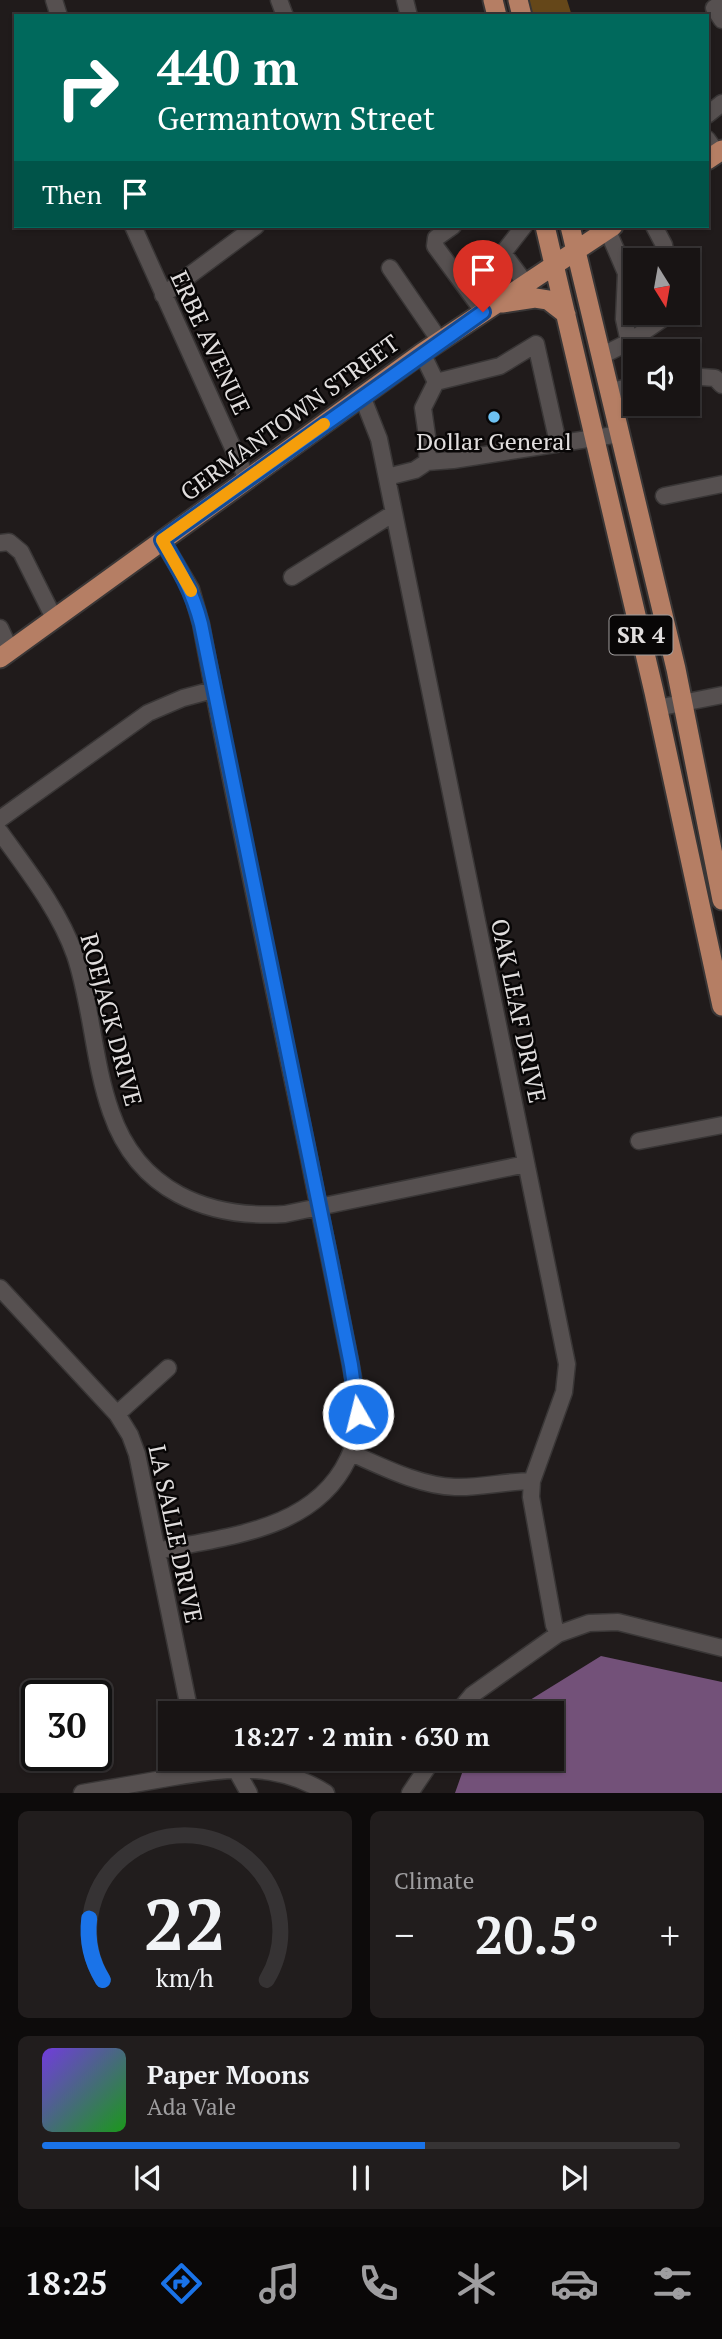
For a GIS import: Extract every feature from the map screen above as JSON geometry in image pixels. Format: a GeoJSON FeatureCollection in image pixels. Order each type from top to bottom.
{"type":"FeatureCollection","features":[{"type":"Feature","properties":{"kind":"main road"},"geometry":{"type":"LineString","coordinates":[[545,228],[554,265]]}},
{"type":"Feature","properties":{"kind":"main road"},"geometry":{"type":"LineString","coordinates":[[570,228],[576,251]]}},
{"type":"Feature","properties":{"kind":"main road","name":"GERMANTOWN STREET"},"geometry":{"type":"LineString","coordinates":[[5,654],[422,353],[610,228]]}},
{"type":"Feature","properties":{"kind":"main road","name":"SR 4"},"geometry":{"type":"LineString","coordinates":[[576,251],[683,702],[722,900]]}},
{"type":"Feature","properties":{"kind":"main road","name":"SR 4"},"geometry":{"type":"LineString","coordinates":[[554,265],[657,708],[722,1006]]}},
{"type":"Feature","properties":{"kind":"main road"},"geometry":{"type":"LineString","coordinates":[[488,308],[535,298],[548,300],[566,314]]}},
{"type":"Feature","properties":{"kind":"street"},"geometry":{"type":"LineString","coordinates":[[722,3],[713,8],[722,20]]}},
{"type":"Feature","properties":{"kind":"street","name":"ERBE AVENUE"},"geometry":{"type":"LineString","coordinates":[[134,228],[247,479]]}},
{"type":"Feature","properties":{"kind":"street"},"geometry":{"type":"LineString","coordinates":[[163,295],[253,228]]}},
{"type":"Feature","properties":{"kind":"street"},"geometry":{"type":"LineString","coordinates":[[450,228],[436,238],[435,246],[461,281],[488,308]]}},
{"type":"Feature","properties":{"kind":"street"},"geometry":{"type":"LineString","coordinates":[[461,281],[503,253],[522,228]]}},
{"type":"Feature","properties":{"kind":"street"},"geometry":{"type":"LineString","coordinates":[[610,228],[623,258]]}},
{"type":"Feature","properties":{"kind":"street"},"geometry":{"type":"LineString","coordinates":[[655,228],[665,248]]}},
{"type":"Feature","properties":{"kind":"street"},"geometry":{"type":"LineString","coordinates":[[503,253],[526,284]]}},
{"type":"Feature","properties":{"kind":"street"},"geometry":{"type":"LineString","coordinates":[[390,268],[440,341]]}},
{"type":"Feature","properties":{"kind":"street"},"geometry":{"type":"LineString","coordinates":[[633,339],[652,326]]}},
{"type":"Feature","properties":{"kind":"street"},"geometry":{"type":"LineString","coordinates":[[427,462],[428,443],[423,408],[436,382],[500,366],[536,344],[558,443]]}},
{"type":"Feature","properties":{"kind":"street"},"geometry":{"type":"LineString","coordinates":[[601,356],[623,345]]}},
{"type":"Feature","properties":{"kind":"street"},"geometry":{"type":"LineString","coordinates":[[422,353],[436,382]]}},
{"type":"Feature","properties":{"kind":"street"},"geometry":{"type":"LineString","coordinates":[[700,377],[715,378],[722,385]]}},
{"type":"Feature","properties":{"kind":"street"},"geometry":{"type":"LineString","coordinates":[[610,391],[623,388]]}},
{"type":"Feature","properties":{"kind":"street","name":"OAK LEAF DRIVE"},"geometry":{"type":"LineString","coordinates":[[362,396],[374,425],[387,477],[567,1364],[567,1379],[532,1481],[533,1518],[558,1634]]}},
{"type":"Feature","properties":{"kind":"street"},"geometry":{"type":"LineString","coordinates":[[387,477],[415,470],[427,462],[620,434]]}},
{"type":"Feature","properties":{"kind":"street"},"geometry":{"type":"LineString","coordinates":[[664,496],[722,484]]}},
{"type":"Feature","properties":{"kind":"street"},"geometry":{"type":"LineString","coordinates":[[292,577],[394,513]]}},
{"type":"Feature","properties":{"kind":"street"},"geometry":{"type":"LineString","coordinates":[[157,1551],[265,1528],[306,1508],[323,1494],[339,1475],[351,1454],[358,1414],[351,1365],[196,603],[185,577],[162,540]]}},
{"type":"Feature","properties":{"kind":"street"},"geometry":{"type":"LineString","coordinates":[[0,543],[9,542],[21,552],[54,618]]}},
{"type":"Feature","properties":{"kind":"street"},"geometry":{"type":"LineString","coordinates":[[0,628],[5,654]]}},
{"type":"Feature","properties":{"kind":"street"},"geometry":{"type":"LineString","coordinates":[[0,819],[148,713],[183,698],[214,690]]}},
{"type":"Feature","properties":{"kind":"street"},"geometry":{"type":"LineString","coordinates":[[657,708],[722,695]]}},
{"type":"Feature","properties":{"kind":"street","name":"ROEJACK DRIVE"},"geometry":{"type":"LineString","coordinates":[[0,832],[50,905],[67,935],[79,967],[111,1112],[122,1137],[138,1160],[174,1192],[223,1212],[267,1215],[319,1208],[526,1164]]}},
{"type":"Feature","properties":{"kind":"street"},"geometry":{"type":"LineString","coordinates":[[639,1141],[722,1125]]}},
{"type":"Feature","properties":{"kind":"street","name":"LA SALLE DRIVE"},"geometry":{"type":"LineString","coordinates":[[3,1298],[117,1414],[130,1435],[137,1454],[188,1701]]}},
{"type":"Feature","properties":{"kind":"street"},"geometry":{"type":"LineString","coordinates":[[117,1414],[168,1368]]}},
{"type":"Feature","properties":{"kind":"street"},"geometry":{"type":"LineString","coordinates":[[351,1454],[429,1483],[452,1487],[532,1481]]}},
{"type":"Feature","properties":{"kind":"street"},"geometry":{"type":"LineString","coordinates":[[467,1701],[558,1634],[589,1623],[618,1622],[722,1648]]}},
{"type":"Feature","properties":{"kind":"street"},"geometry":{"type":"LineString","coordinates":[[82,1793],[138,1788],[185,1771]]}},
{"type":"Feature","properties":{"kind":"street"},"geometry":{"type":"LineString","coordinates":[[237,1771],[249,1793]]}},
{"type":"Feature","properties":{"kind":"street"},"geometry":{"type":"LineString","coordinates":[[269,1771],[289,1775],[326,1793]]}},
{"type":"Feature","properties":{"kind":"street"},"geometry":{"type":"LineString","coordinates":[[410,1793],[425,1771]]}},
{"type":"Feature","properties":{"kind":"shaded area"},"geometry":{"type":"Polygon","coordinates":[[[519,0],[567,0],[571,14],[522,14],[519,0]]]}},
{"type":"Feature","properties":{"kind":"shaded area"},"geometry":{"type":"Polygon","coordinates":[[[601,1656],[722,1682],[722,1793],[455,1793],[463,1771],[564,1771],[564,1701],[528,1701],[601,1656]]]}},
{"type":"Feature","properties":{"kind":"slow traffic"},"geometry":{"type":"LineString","coordinates":[[191,591],[162,540],[324,424]]}},
{"type":"Feature","properties":{"kind":"place","name":"Dollar General"},"geometry":{"type":"Point","coordinates":[494,417]}},
{"type":"Feature","properties":{"kind":"route"},"geometry":{"type":"LineString","coordinates":[[358,1414],[329,1254],[201,624],[185,577],[162,540],[483,312]]}}]}
